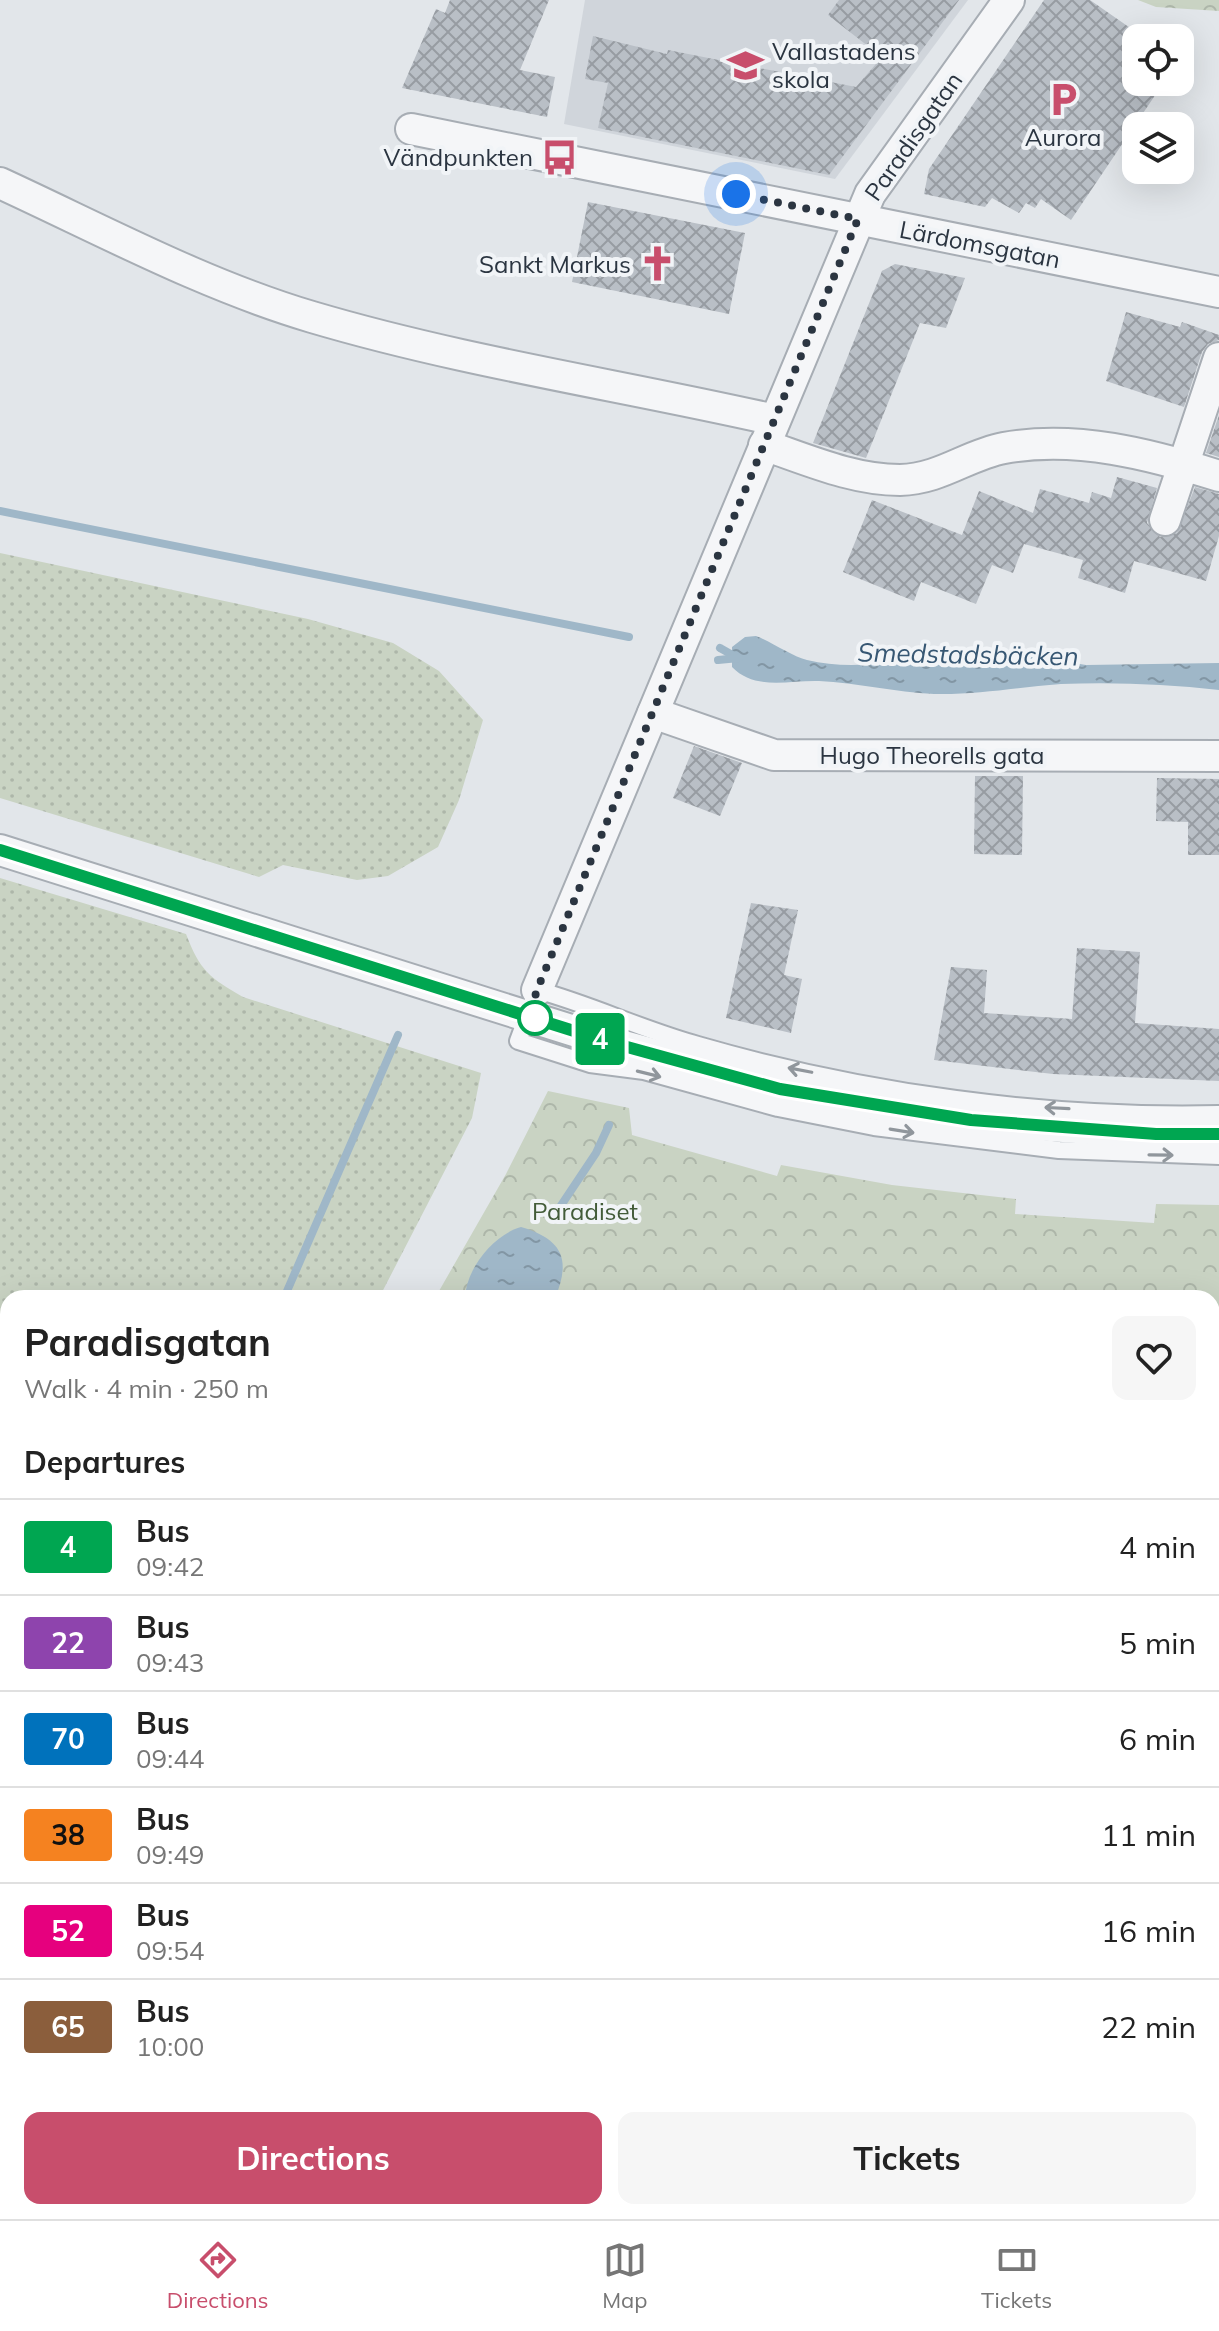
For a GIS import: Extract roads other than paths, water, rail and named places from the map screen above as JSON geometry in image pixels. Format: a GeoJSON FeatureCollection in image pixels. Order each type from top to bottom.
{"type":"FeatureCollection","features":[{"type":"Feature","properties":{"kind":"street","name":"Paradisgatan"},"geometry":{"type":"LineString","coordinates":[[533,1003],[858,219],[870,194],[1009,0]]}},
{"type":"Feature","properties":{"kind":"street","name":"Lärdomsgatan"},"geometry":{"type":"LineString","coordinates":[[411,129],[1219,292]]}},
{"type":"Feature","properties":{"kind":"street"},"geometry":{"type":"LineString","coordinates":[[0,183],[202,276],[310,317],[770,433],[858,476],[901,480],[942,474],[1001,448],[1074,442],[1184,465],[1219,476]]}},
{"type":"Feature","properties":{"kind":"street"},"geometry":{"type":"LineString","coordinates":[[1165,520],[1219,358]]}},
{"type":"Feature","properties":{"kind":"street","name":"Hugo Theorells gata"},"geometry":{"type":"LineString","coordinates":[[653,713],[774,755],[1219,756]]}},
{"type":"Feature","properties":{"kind":"street"},"geometry":{"type":"LineString","coordinates":[[0,850],[533,1003],[766,1085],[880,1107],[1046,1127],[1219,1134]]}},
{"type":"Feature","properties":{"kind":"lane"},"geometry":{"type":"LineString","coordinates":[[1219,1114],[1040,1107],[882,1086],[698,1045],[623,1021],[592,1005],[533,1003],[518,1041],[590,1064],[644,1071],[778,1108],[969,1141],[1059,1150],[1219,1156]]}},
{"type":"Feature","properties":{"kind":"water"},"geometry":{"type":"Polygon","coordinates":[[[756,636],[801,658],[834,664],[862,665],[914,653],[944,662],[1014,653],[1086,665],[1219,663],[1219,690],[1081,683],[934,694],[819,681],[762,682],[732,667],[732,647],[745,637],[756,636]]]}},
{"type":"Feature","properties":{"kind":"water"},"geometry":{"type":"Polygon","coordinates":[[[521,1227],[554,1244],[562,1261],[558,1290],[466,1290],[470,1276],[483,1255],[511,1231],[521,1227]]]}},
{"type":"Feature","properties":{"kind":"waterway"},"geometry":{"type":"LineString","coordinates":[[0,511],[629,637]]}},
{"type":"Feature","properties":{"kind":"waterway"},"geometry":{"type":"LineString","coordinates":[[720,648],[736,657]]}},
{"type":"Feature","properties":{"kind":"waterway","name":"Smedstadsbäcken"},"geometry":{"type":"LineString","coordinates":[[718,660],[739,658]]}},
{"type":"Feature","properties":{"kind":"waterway"},"geometry":{"type":"LineString","coordinates":[[287,1290],[398,1035]]}},
{"type":"Feature","properties":{"kind":"waterway"},"geometry":{"type":"LineString","coordinates":[[558,1210],[596,1153],[609,1125]]}},
{"type":"Feature","properties":{"kind":"place","name":"Vallastadens skola"},"geometry":{"type":"Point","coordinates":[746,65]}},
{"type":"Feature","properties":{"kind":"place","name":"Aurora"},"geometry":{"type":"Point","coordinates":[1063,100]}},
{"type":"Feature","properties":{"kind":"place","name":"Vändpunkten"},"geometry":{"type":"Point","coordinates":[559,157]}},
{"type":"Feature","properties":{"kind":"place","name":"Sankt Markus"},"geometry":{"type":"Point","coordinates":[657,264]}},
{"type":"Feature","properties":{"kind":"park label","name":"Paradiset"},"geometry":{"type":"Point","coordinates":[585,1211]}}]}
